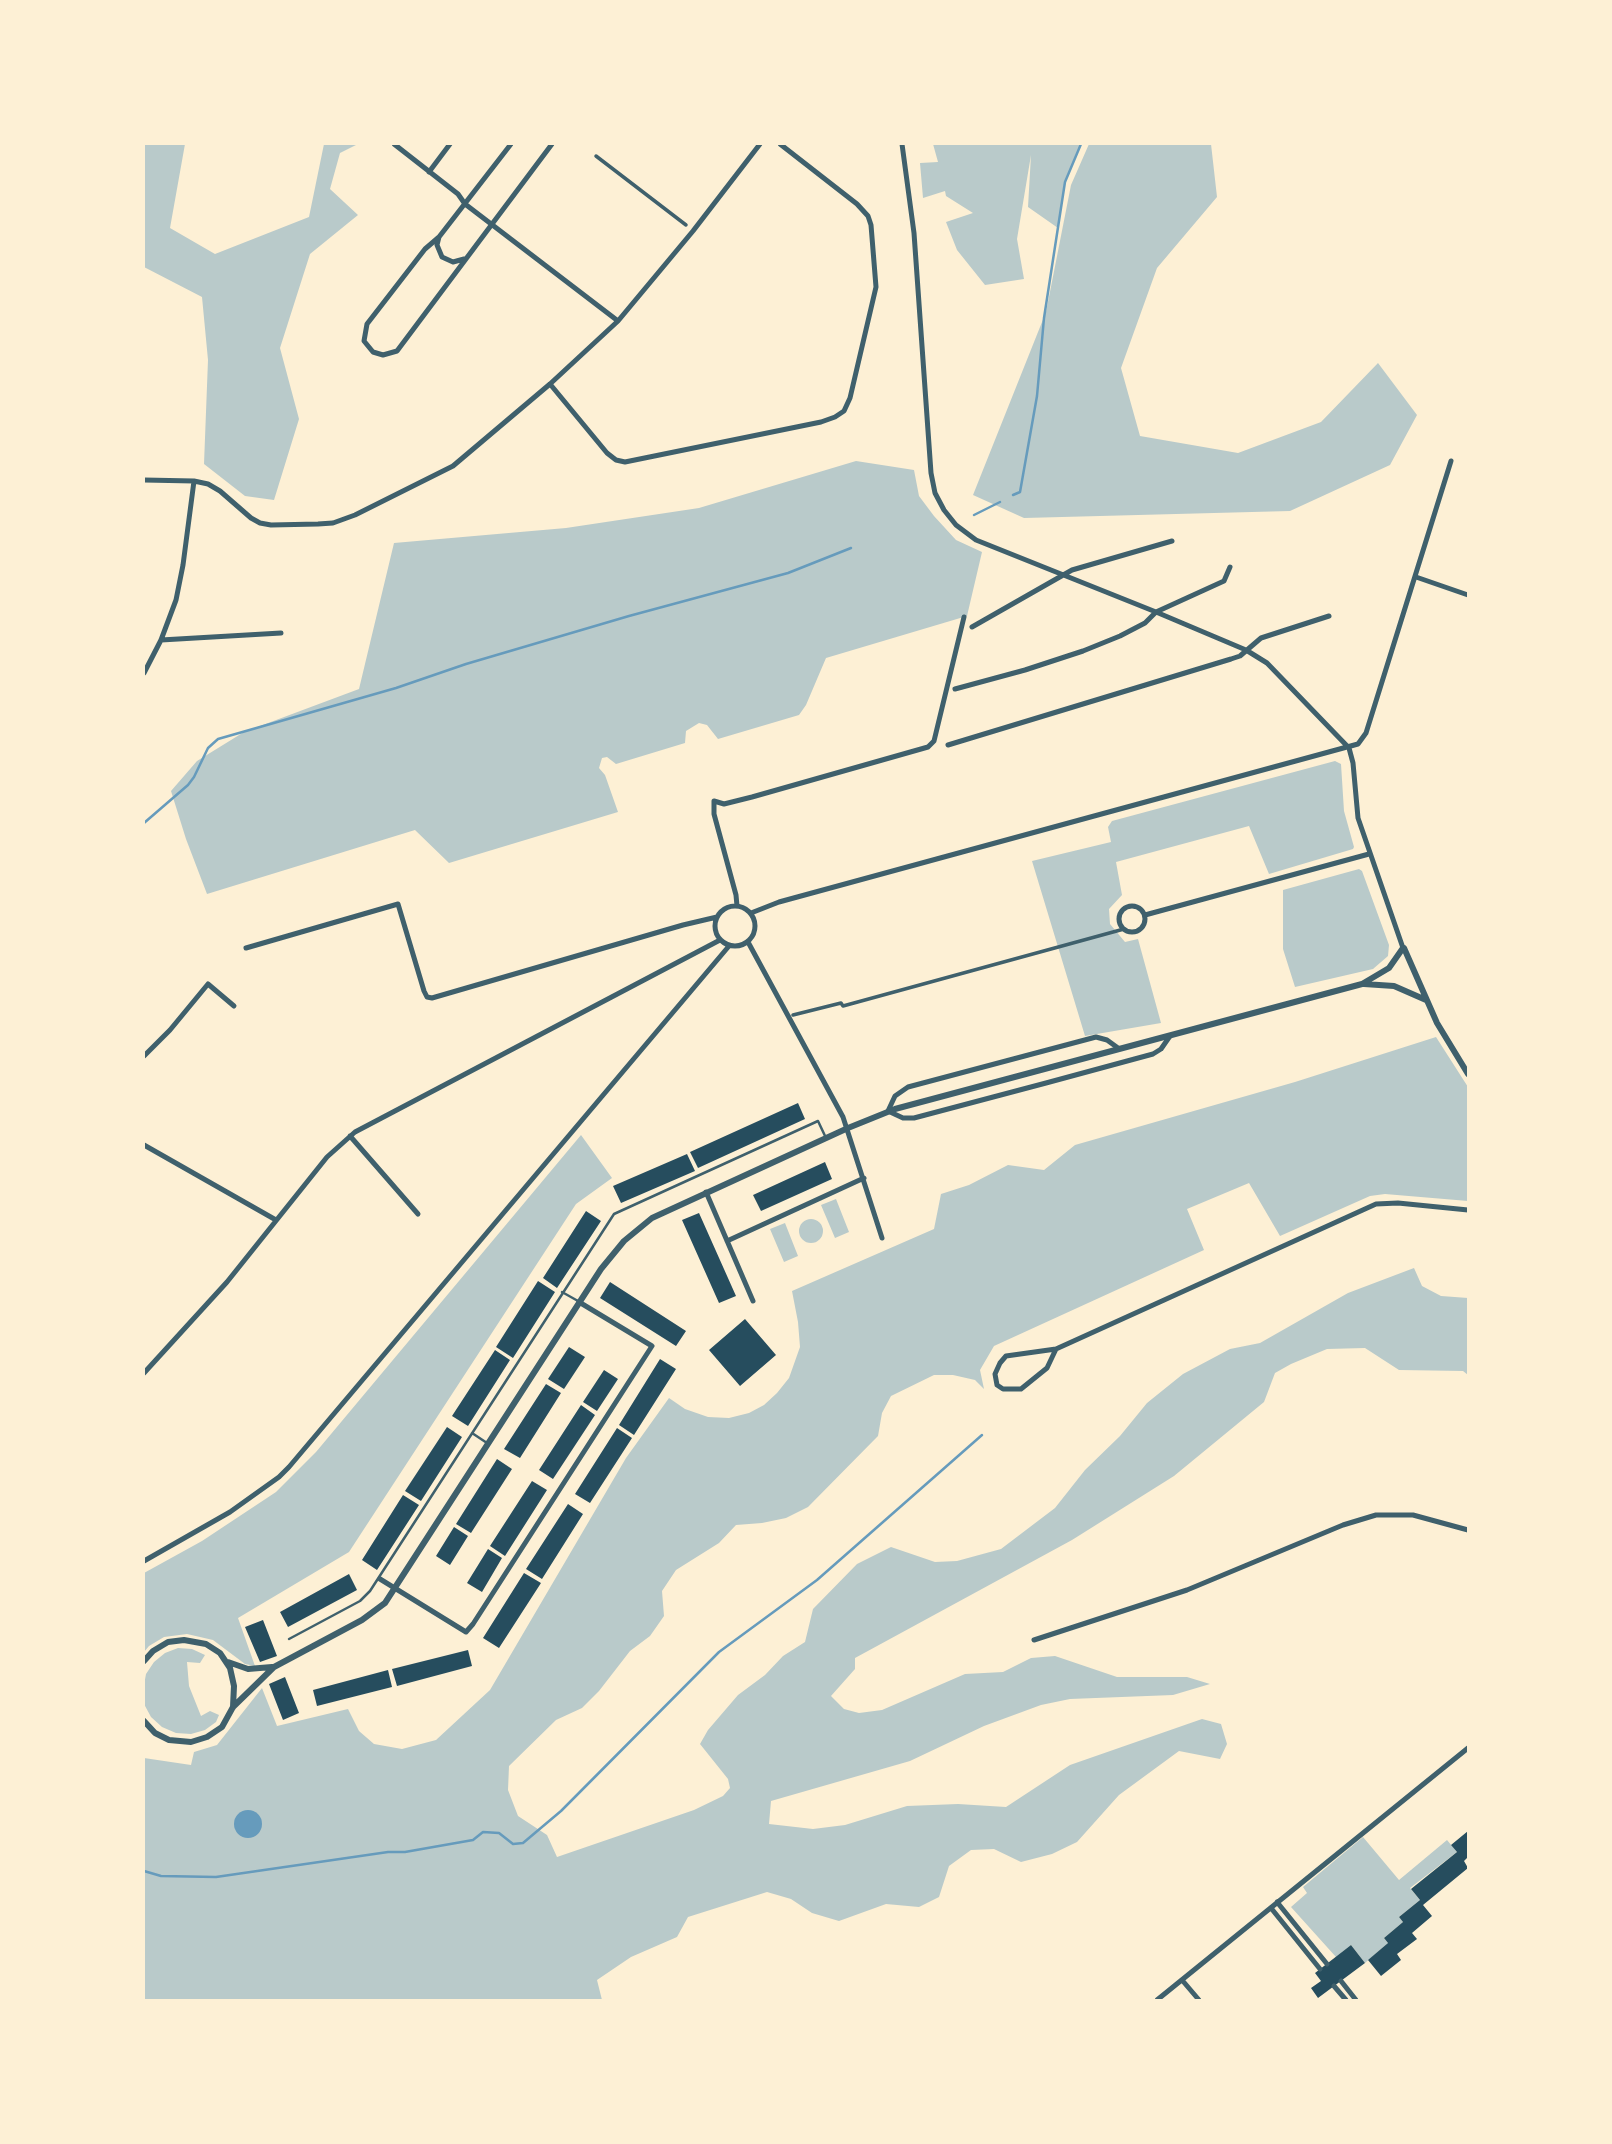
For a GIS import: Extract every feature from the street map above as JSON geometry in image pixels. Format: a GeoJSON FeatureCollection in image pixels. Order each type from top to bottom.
{"type":"FeatureCollection","features":[{"type":"Feature","properties":{"kind":"street"},"geometry":{"type":"LineString","coordinates":[[394,144],[458,194],[465,204],[618,321]]}},
{"type":"Feature","properties":{"kind":"street"},"geometry":{"type":"LineString","coordinates":[[429,172],[450,144]]}},
{"type":"Feature","properties":{"kind":"street"},"geometry":{"type":"LineString","coordinates":[[511,144],[367,324],[364,341],[371,351],[383,355],[397,351],[552,144]]}},
{"type":"Feature","properties":{"kind":"street"},"geometry":{"type":"LineString","coordinates":[[144,480],[194,481],[220,491],[260,523],[333,523],[453,466],[550,384],[618,321],[760,144]]}},
{"type":"Feature","properties":{"kind":"street"},"geometry":{"type":"LineString","coordinates":[[550,384],[607,453],[616,460],[625,462],[816,424],[835,418],[844,411],[850,398],[876,287],[871,225],[863,209],[780,144]]}},
{"type":"Feature","properties":{"kind":"street"},"geometry":{"type":"LineString","coordinates":[[902,144],[914,233],[931,473],[937,498],[953,522],[972,538],[1246,650],[1272,668],[1349,748],[1353,763],[1356,811],[1403,948],[1441,1031],[1468,1074]]}},
{"type":"Feature","properties":{"kind":"street"},"geometry":{"type":"LineString","coordinates":[[596,156],[686,225]]}},
{"type":"Feature","properties":{"kind":"street"},"geometry":{"type":"LineString","coordinates":[[439,237],[438,248],[443,258],[453,262],[466,259]]}},
{"type":"Feature","properties":{"kind":"street"},"geometry":{"type":"LineString","coordinates":[[751,913],[771,904],[1360,743],[1366,733],[1451,461]]}},
{"type":"Feature","properties":{"kind":"street"},"geometry":{"type":"LineString","coordinates":[[144,673],[173,609],[183,565],[194,481]]}},
{"type":"Feature","properties":{"kind":"street"},"geometry":{"type":"LineString","coordinates":[[972,627],[1066,576],[1072,570],[1172,541]]}},
{"type":"Feature","properties":{"kind":"street"},"geometry":{"type":"LineString","coordinates":[[956,689],[1083,651],[1145,623],[1156,612],[1224,581],[1230,567]]}},
{"type":"Feature","properties":{"kind":"street"},"geometry":{"type":"LineString","coordinates":[[1416,577],[1468,595]]}},
{"type":"Feature","properties":{"kind":"street"},"geometry":{"type":"LineString","coordinates":[[947,745],[1240,656],[1261,638],[1329,616]]}},
{"type":"Feature","properties":{"kind":"street"},"geometry":{"type":"LineString","coordinates":[[737,906],[714,814],[714,801],[724,804],[752,797],[928,747],[934,741],[964,617]]}},
{"type":"Feature","properties":{"kind":"street"},"geometry":{"type":"LineString","coordinates":[[161,640],[281,633]]}},
{"type":"Feature","properties":{"kind":"street"},"geometry":{"type":"LineString","coordinates":[[1145,915],[1369,854]]}},
{"type":"Feature","properties":{"kind":"street"},"geometry":{"type":"LineString","coordinates":[[246,948],[398,904],[425,993],[432,998],[717,917],[726,908],[737,906],[751,913],[756,928],[748,942],[738,947],[729,946],[720,940],[715,926],[717,917]]}},
{"type":"Feature","properties":{"kind":"street"},"geometry":{"type":"LineString","coordinates":[[1124,929],[1119,917],[1123,909],[1136,906],[1145,915]]}},
{"type":"Feature","properties":{"kind":"street"},"geometry":{"type":"LineString","coordinates":[[793,1015],[841,1003],[843,1006],[1124,929],[1132,932],[1139,930],[1145,915]]}},
{"type":"Feature","properties":{"kind":"street"},"geometry":{"type":"LineString","coordinates":[[144,1373],[227,1282],[327,1157],[350,1136],[379,1118],[720,940]]}},
{"type":"Feature","properties":{"kind":"street"},"geometry":{"type":"LineString","coordinates":[[748,942],[848,1128],[882,1238]]}},
{"type":"Feature","properties":{"kind":"street"},"geometry":{"type":"LineString","coordinates":[[144,1561],[242,1503],[279,1477],[301,1454],[729,946]]}},
{"type":"Feature","properties":{"kind":"street"},"geometry":{"type":"LineString","coordinates":[[144,1721],[152,1730],[169,1740],[196,1741],[207,1737],[222,1727],[233,1707],[274,1667],[368,1617],[385,1603],[607,1260],[635,1230],[656,1216],[888,1111],[1362,984],[1386,971],[1403,948]]}},
{"type":"Feature","properties":{"kind":"street"},"geometry":{"type":"LineString","coordinates":[[144,1056],[170,1030],[208,984],[234,1006]]}},
{"type":"Feature","properties":{"kind":"street"},"geometry":{"type":"LineString","coordinates":[[1362,984],[1394,986],[1426,1000]]}},
{"type":"Feature","properties":{"kind":"street"},"geometry":{"type":"LineString","coordinates":[[888,1111],[903,1118],[914,1118],[1046,1083],[1153,1054],[1161,1049],[1171,1035]]}},
{"type":"Feature","properties":{"kind":"street"},"geometry":{"type":"LineString","coordinates":[[888,1111],[895,1096],[908,1087],[1096,1037],[1103,1038],[1118,1048]]}},
{"type":"Feature","properties":{"kind":"street"},"geometry":{"type":"LineString","coordinates":[[350,1136],[418,1214]]}},
{"type":"Feature","properties":{"kind":"street"},"geometry":{"type":"LineString","coordinates":[[144,1145],[276,1220]]}},
{"type":"Feature","properties":{"kind":"street"},"geometry":{"type":"LineString","coordinates":[[727,1241],[863,1178]]}},
{"type":"Feature","properties":{"kind":"street"},"geometry":{"type":"LineString","coordinates":[[706,1192],[753,1301]]}},
{"type":"Feature","properties":{"kind":"street"},"geometry":{"type":"LineString","coordinates":[[1056,1349],[1047,1368],[1021,1389],[1003,1389],[997,1385],[995,1374],[1006,1356],[1056,1349],[1376,1204],[1398,1203],[1468,1210]]}},
{"type":"Feature","properties":{"kind":"street"},"geometry":{"type":"LineString","coordinates":[[380,1579],[466,1632],[652,1346],[579,1302]]}},
{"type":"Feature","properties":{"kind":"street"},"geometry":{"type":"LineString","coordinates":[[1034,1640],[1187,1590],[1343,1525],[1376,1516],[1413,1515],[1468,1530]]}},
{"type":"Feature","properties":{"kind":"street"},"geometry":{"type":"LineString","coordinates":[[144,1661],[159,1646],[168,1642],[184,1640],[206,1644],[227,1661],[234,1686],[233,1707]]}},
{"type":"Feature","properties":{"kind":"street"},"geometry":{"type":"LineString","coordinates":[[227,1661],[248,1669],[274,1667]]}},
{"type":"Feature","properties":{"kind":"street"},"geometry":{"type":"LineString","coordinates":[[1157,2000],[1468,1748]]}},
{"type":"Feature","properties":{"kind":"street"},"geometry":{"type":"LineString","coordinates":[[1277,1902],[1326,1964]]}},
{"type":"Feature","properties":{"kind":"street"},"geometry":{"type":"LineString","coordinates":[[1271,1908],[1320,1969]]}},
{"type":"Feature","properties":{"kind":"street"},"geometry":{"type":"LineString","coordinates":[[1182,1980],[1199,2000]]}},
{"type":"Feature","properties":{"kind":"street"},"geometry":{"type":"LineString","coordinates":[[1341,1981],[1356,2000]]}},
{"type":"Feature","properties":{"kind":"street"},"geometry":{"type":"LineString","coordinates":[[1334,1986],[1346,2000]]}},
{"type":"Feature","properties":{"kind":"lane"},"geometry":{"type":"LineString","coordinates":[[289,1639],[363,1598],[380,1579],[562,1292],[617,1211],[818,1121],[826,1138]]}},
{"type":"Feature","properties":{"kind":"lane"},"geometry":{"type":"LineString","coordinates":[[562,1292],[579,1302]]}},
{"type":"Feature","properties":{"kind":"lane"},"geometry":{"type":"LineString","coordinates":[[472,1433],[488,1444]]}},
{"type":"Feature","properties":{"kind":"shaded area"},"geometry":{"type":"Polygon","coordinates":[[[144,144],[185,144],[170,228],[215,254],[309,217],[324,144],[358,144],[340,153],[330,189],[358,215],[310,254],[280,348],[299,419],[274,500],[245,496],[204,464],[208,360],[202,297],[144,267],[144,144]]]}},
{"type":"Feature","properties":{"kind":"shaded area"},"geometry":{"type":"Polygon","coordinates":[[[933,144],[1081,144],[1065,182],[1058,228],[1028,207],[1031,155],[1017,239],[1024,279],[985,285],[957,250],[946,222],[973,213],[946,196],[945,191],[923,198],[920,163],[938,162],[933,144]]]}},
{"type":"Feature","properties":{"kind":"shaded area"},"geometry":{"type":"Polygon","coordinates":[[[1089,144],[1211,144],[1217,197],[1157,268],[1121,368],[1140,436],[1238,453],[1321,422],[1378,363],[1417,415],[1390,465],[1290,511],[1024,518],[973,495],[1046,312],[1071,185],[1089,144]]]}},
{"type":"Feature","properties":{"kind":"shaded area"},"geometry":{"type":"Polygon","coordinates":[[[856,461],[914,470],[919,496],[934,516],[956,540],[982,552],[967,616],[826,658],[799,715],[718,739],[707,725],[699,723],[686,731],[685,743],[616,764],[607,757],[602,758],[599,768],[605,775],[618,812],[449,863],[415,830],[207,894],[171,791],[197,761],[244,732],[359,689],[394,543],[566,528],[699,508],[856,461]]]}},
{"type":"Feature","properties":{"kind":"shaded area"},"geometry":{"type":"Polygon","coordinates":[[[1335,761],[1341,764],[1344,811],[1353,849],[1269,874],[1249,826],[1116,862],[1122,895],[1109,909],[1110,924],[1125,942],[1138,939],[1161,1023],[1085,1036],[1032,861],[1111,842],[1108,827],[1112,821],[1335,761]]]}},
{"type":"Feature","properties":{"kind":"shaded area"},"geometry":{"type":"Polygon","coordinates":[[[1359,869],[1389,945],[1388,956],[1373,969],[1295,987],[1283,949],[1283,890],[1359,869]]]}},
{"type":"Feature","properties":{"kind":"shaded area"},"geometry":{"type":"Polygon","coordinates":[[[1436,1037],[1468,1087],[1468,1201],[1385,1194],[1370,1196],[1280,1236],[1249,1183],[1187,1209],[1204,1250],[994,1346],[980,1370],[984,1389],[975,1380],[953,1375],[934,1375],[891,1396],[882,1413],[878,1436],[808,1507],[786,1518],[736,1525],[719,1543],[676,1570],[662,1591],[664,1616],[650,1636],[630,1651],[582,1708],[556,1720],[509,1766],[508,1790],[518,1816],[547,1835],[557,1857],[694,1810],[723,1796],[730,1788],[728,1779],[700,1744],[708,1730],[738,1695],[765,1675],[783,1656],[805,1642],[813,1609],[857,1564],[891,1547],[935,1562],[957,1561],[1001,1549],[1055,1508],[1085,1470],[1120,1436],[1147,1403],[1183,1374],[1230,1349],[1260,1343],[1348,1293],[1414,1268],[1422,1286],[1441,1296],[1468,1298],[1468,1375],[1463,1371],[1399,1370],[1365,1348],[1327,1349],[1291,1364],[1275,1373],[1264,1402],[1174,1476],[1072,1540],[855,1658],[855,1669],[831,1696],[844,1709],[859,1713],[882,1710],[965,1674],[1003,1672],[1031,1658],[1055,1656],[1117,1677],[1187,1677],[1210,1684],[1173,1695],[1070,1699],[1041,1705],[984,1726],[910,1761],[771,1801],[769,1824],[813,1829],[845,1825],[907,1806],[958,1804],[1006,1807],[1070,1765],[1202,1719],[1221,1724],[1227,1744],[1220,1759],[1179,1751],[1119,1795],[1077,1842],[1052,1854],[1021,1862],[994,1849],[971,1850],[949,1866],[939,1897],[919,1907],[886,1904],[839,1921],[812,1913],[791,1899],[767,1892],[688,1917],[677,1937],[631,1957],[597,1980],[602,2000],[144,2000],[144,1758],[191,1765],[194,1752],[217,1745],[262,1688],[277,1726],[348,1709],[359,1731],[374,1744],[402,1749],[436,1740],[490,1690],[626,1458],[669,1398],[685,1409],[708,1417],[729,1418],[749,1413],[764,1405],[789,1378],[800,1347],[792,1291],[934,1229],[941,1194],[969,1185],[1008,1165],[1044,1170],[1075,1145],[1295,1082],[1436,1037]]]}},
{"type":"Feature","properties":{"kind":"shaded area"},"geometry":{"type":"Polygon","coordinates":[[[581,1135],[612,1178],[576,1204],[349,1552],[238,1618],[255,1666],[245,1664],[213,1640],[187,1634],[164,1637],[144,1652],[144,1573],[202,1541],[276,1492],[316,1452],[581,1135]]]}},
{"type":"Feature","properties":{"kind":"shaded area"},"geometry":{"type":"Polygon","coordinates":[[[836,1199],[849,1232],[835,1238],[821,1205],[836,1199]]]}},
{"type":"Feature","properties":{"kind":"shaded area"},"geometry":{"type":"Polygon","coordinates":[[[811,1219],[819,1223],[823,1231],[819,1239],[811,1243],[803,1239],[799,1231],[803,1223],[811,1219]]]}},
{"type":"Feature","properties":{"kind":"shaded area"},"geometry":{"type":"Polygon","coordinates":[[[785,1223],[798,1256],[784,1262],[770,1229],[785,1223]]]}},
{"type":"Feature","properties":{"kind":"shaded area"},"geometry":{"type":"Polygon","coordinates":[[[178,1648],[192,1649],[205,1655],[200,1663],[187,1662],[189,1686],[201,1716],[210,1711],[219,1715],[216,1722],[205,1730],[191,1734],[176,1733],[162,1727],[151,1717],[144,1704],[146,1674],[154,1662],[165,1653],[178,1648]]]}},
{"type":"Feature","properties":{"kind":"shaded area"},"geometry":{"type":"Polygon","coordinates":[[[1363,1837],[1399,1880],[1447,1840],[1457,1852],[1410,1888],[1420,1900],[1399,1917],[1403,1922],[1384,1938],[1388,1943],[1365,1963],[1351,1945],[1336,1957],[1291,1907],[1307,1893],[1303,1887],[1363,1837]]]}},
{"type":"Feature","properties":{"kind":"water"},"geometry":{"type":"Polygon","coordinates":[[[248,1810],[258,1814],[262,1824],[258,1834],[248,1838],[238,1834],[234,1824],[238,1814],[248,1810]]]}},
{"type":"Feature","properties":{"kind":"building"},"geometry":{"type":"Polygon","coordinates":[[[798,1103],[805,1119],[698,1168],[690,1152],[798,1103]]]}},
{"type":"Feature","properties":{"kind":"building"},"geometry":{"type":"Polygon","coordinates":[[[687,1154],[695,1171],[621,1203],[613,1186],[687,1154]]]}},
{"type":"Feature","properties":{"kind":"building"},"geometry":{"type":"Polygon","coordinates":[[[825,1162],[832,1179],[761,1211],[753,1195],[825,1162]]]}},
{"type":"Feature","properties":{"kind":"building"},"geometry":{"type":"Polygon","coordinates":[[[586,1211],[601,1221],[557,1288],[543,1278],[586,1211]]]}},
{"type":"Feature","properties":{"kind":"building"},"geometry":{"type":"Polygon","coordinates":[[[699,1213],[736,1296],[719,1303],[682,1220],[699,1213]]]}},
{"type":"Feature","properties":{"kind":"building"},"geometry":{"type":"Polygon","coordinates":[[[538,1281],[555,1292],[513,1358],[496,1347],[538,1281]]]}},
{"type":"Feature","properties":{"kind":"building"},"geometry":{"type":"Polygon","coordinates":[[[610,1282],[686,1331],[676,1346],[600,1298],[610,1282]]]}},
{"type":"Feature","properties":{"kind":"building"},"geometry":{"type":"Polygon","coordinates":[[[745,1319],[776,1355],[740,1386],[709,1350],[745,1319]]]}},
{"type":"Feature","properties":{"kind":"building"},"geometry":{"type":"Polygon","coordinates":[[[569,1347],[585,1357],[564,1389],[548,1379],[569,1347]]]}},
{"type":"Feature","properties":{"kind":"building"},"geometry":{"type":"Polygon","coordinates":[[[495,1350],[510,1360],[468,1426],[452,1416],[495,1350]]]}},
{"type":"Feature","properties":{"kind":"building"},"geometry":{"type":"Polygon","coordinates":[[[660,1359],[676,1369],[634,1435],[619,1425],[660,1359]]]}},
{"type":"Feature","properties":{"kind":"building"},"geometry":{"type":"Polygon","coordinates":[[[604,1370],[618,1379],[597,1411],[583,1402],[604,1370]]]}},
{"type":"Feature","properties":{"kind":"building"},"geometry":{"type":"Polygon","coordinates":[[[546,1384],[561,1393],[520,1458],[504,1449],[546,1384]]]}},
{"type":"Feature","properties":{"kind":"building"},"geometry":{"type":"Polygon","coordinates":[[[581,1405],[595,1415],[553,1479],[539,1470],[581,1405]]]}},
{"type":"Feature","properties":{"kind":"building"},"geometry":{"type":"Polygon","coordinates":[[[447,1427],[462,1437],[421,1501],[405,1491],[447,1427]]]}},
{"type":"Feature","properties":{"kind":"building"},"geometry":{"type":"Polygon","coordinates":[[[617,1428],[632,1438],[590,1503],[575,1494],[617,1428]]]}},
{"type":"Feature","properties":{"kind":"building"},"geometry":{"type":"Polygon","coordinates":[[[497,1459],[512,1469],[471,1533],[456,1524],[497,1459]]]}},
{"type":"Feature","properties":{"kind":"building"},"geometry":{"type":"Polygon","coordinates":[[[532,1481],[547,1490],[505,1556],[490,1546],[532,1481]]]}},
{"type":"Feature","properties":{"kind":"building"},"geometry":{"type":"Polygon","coordinates":[[[403,1495],[419,1505],[377,1570],[362,1560],[403,1495]]]}},
{"type":"Feature","properties":{"kind":"building"},"geometry":{"type":"Polygon","coordinates":[[[568,1504],[583,1514],[542,1579],[526,1569],[568,1504]]]}},
{"type":"Feature","properties":{"kind":"building"},"geometry":{"type":"Polygon","coordinates":[[[454,1527],[468,1536],[450,1565],[436,1556],[454,1527]]]}},
{"type":"Feature","properties":{"kind":"building"},"geometry":{"type":"Polygon","coordinates":[[[488,1549],[502,1558],[482,1592],[467,1583],[488,1549]]]}},
{"type":"Feature","properties":{"kind":"building"},"geometry":{"type":"Polygon","coordinates":[[[524,1573],[541,1583],[499,1648],[483,1638],[524,1573]]]}},
{"type":"Feature","properties":{"kind":"building"},"geometry":{"type":"Polygon","coordinates":[[[349,1574],[357,1590],[288,1627],[280,1612],[349,1574]]]}},
{"type":"Feature","properties":{"kind":"building"},"geometry":{"type":"Polygon","coordinates":[[[263,1620],[277,1656],[260,1662],[245,1627],[263,1620]]]}},
{"type":"Feature","properties":{"kind":"building"},"geometry":{"type":"Polygon","coordinates":[[[468,1650],[472,1666],[397,1686],[392,1669],[468,1650]]]}},
{"type":"Feature","properties":{"kind":"building"},"geometry":{"type":"Polygon","coordinates":[[[388,1670],[392,1687],[317,1706],[313,1690],[388,1670]]]}},
{"type":"Feature","properties":{"kind":"building"},"geometry":{"type":"Polygon","coordinates":[[[285,1677],[299,1713],[283,1720],[269,1684],[285,1677]]]}},
{"type":"Feature","properties":{"kind":"building"},"geometry":{"type":"Polygon","coordinates":[[[1468,1831],[1468,1857],[1464,1861],[1468,1868],[1423,1905],[1432,1916],[1412,1933],[1417,1939],[1397,1954],[1401,1960],[1381,1976],[1368,1960],[1388,1943],[1384,1938],[1403,1922],[1399,1917],[1420,1900],[1411,1889],[1457,1852],[1451,1845],[1468,1831]]]}},
{"type":"Feature","properties":{"kind":"building"},"geometry":{"type":"Polygon","coordinates":[[[1351,1945],[1365,1963],[1318,1998],[1311,1988],[1321,1981],[1315,1973],[1351,1945]]]}},
{"type":"Feature","properties":{"kind":"waterway"},"geometry":{"type":"LineString","coordinates":[[1013,495],[1020,492],[1037,396],[1044,318],[1065,182],[1081,144]]}},
{"type":"Feature","properties":{"kind":"waterway"},"geometry":{"type":"LineString","coordinates":[[974,515],[1000,502]]}},
{"type":"Feature","properties":{"kind":"waterway"},"geometry":{"type":"LineString","coordinates":[[144,823],[188,785],[208,748],[218,739],[396,688],[466,664],[629,616],[788,573],[851,548]]}},
{"type":"Feature","properties":{"kind":"waterway"},"geometry":{"type":"LineString","coordinates":[[144,1871],[161,1876],[216,1877],[388,1852],[405,1852],[473,1840],[483,1832],[499,1833],[513,1844],[523,1843],[561,1811],[719,1652],[817,1580],[982,1435]]}}]}
